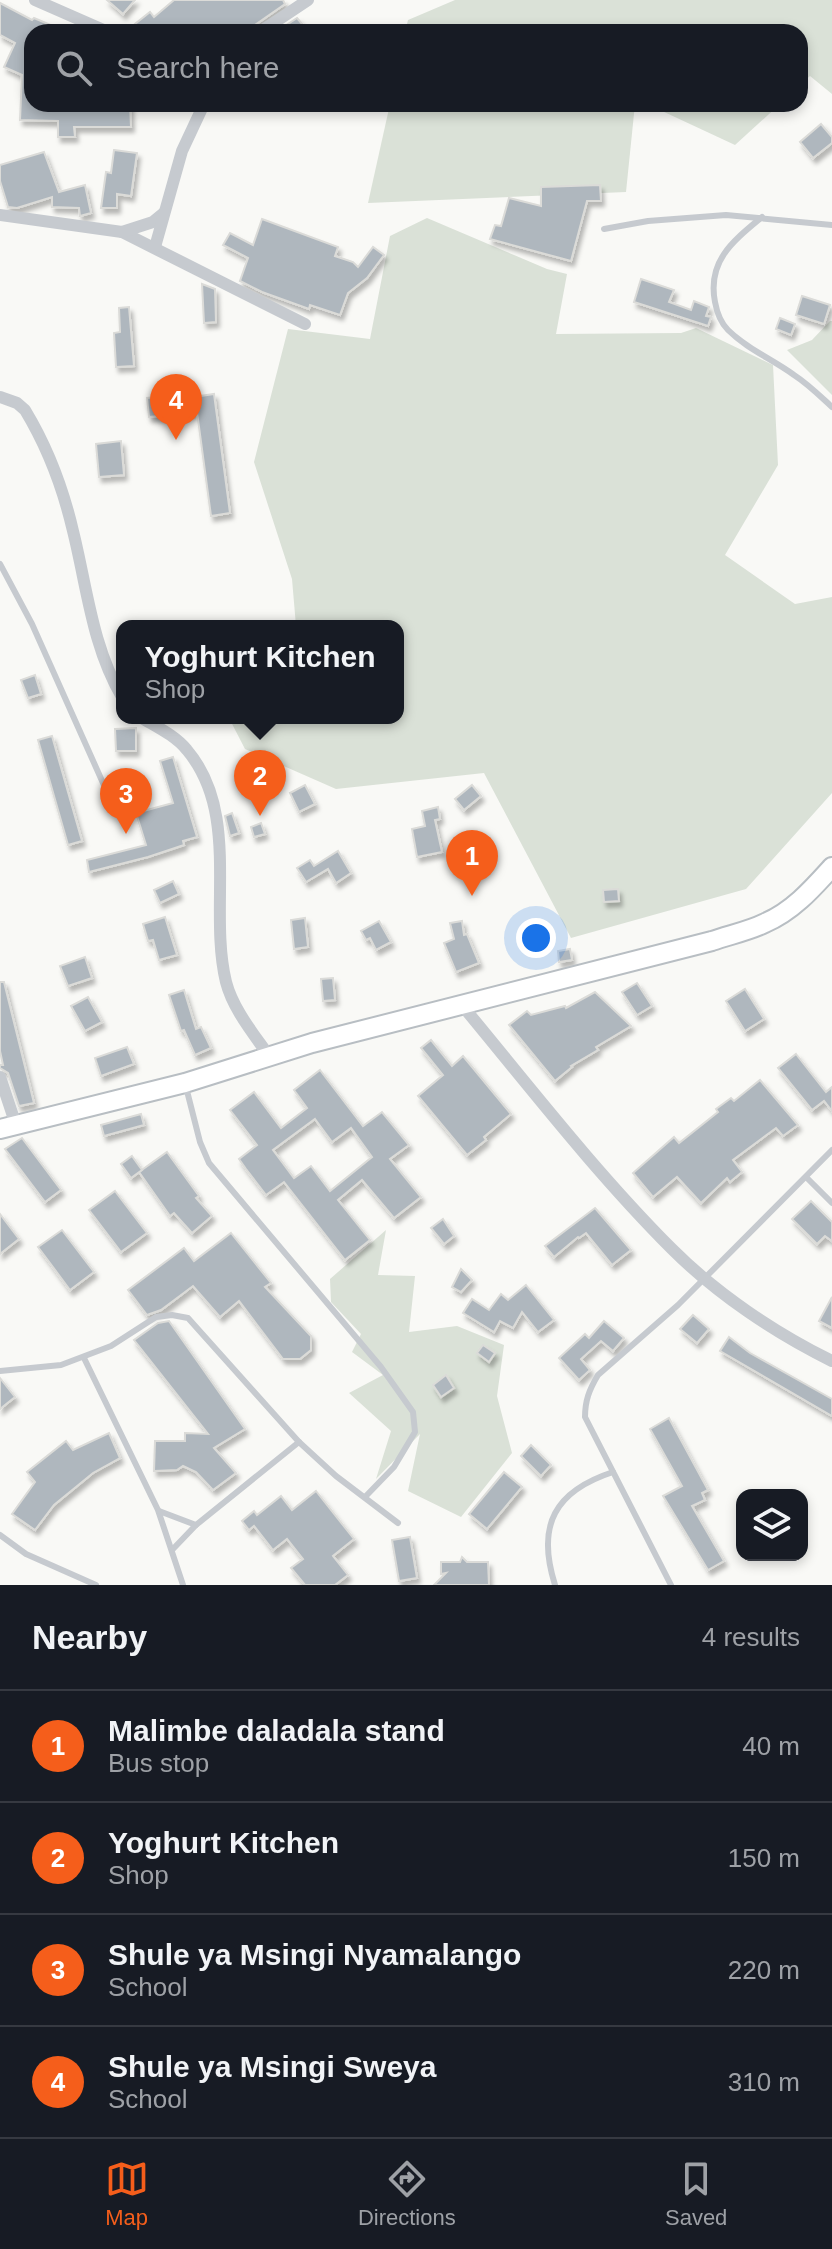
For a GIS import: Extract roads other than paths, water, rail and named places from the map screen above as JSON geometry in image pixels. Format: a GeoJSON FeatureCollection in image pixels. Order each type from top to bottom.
{"type":"FeatureCollection","features":[{"type":"Feature","properties":{"kind":"main road"},"geometry":{"type":"LineString","coordinates":[[8,1127],[185,1083],[269,1056],[682,949],[766,923],[808,893],[832,867]]}},
{"type":"Feature","properties":{"kind":"street"},"geometry":{"type":"LineString","coordinates":[[35,0],[90,24]]}},
{"type":"Feature","properties":{"kind":"street"},"geometry":{"type":"LineString","coordinates":[[272,24],[308,0]]}},
{"type":"Feature","properties":{"kind":"street"},"geometry":{"type":"LineString","coordinates":[[155,247],[182,151],[200,112]]}},
{"type":"Feature","properties":{"kind":"street"},"geometry":{"type":"LineString","coordinates":[[122,232],[153,222],[164,213]]}},
{"type":"Feature","properties":{"kind":"street"},"geometry":{"type":"LineString","coordinates":[[0,215],[122,232],[305,324]]}},
{"type":"Feature","properties":{"kind":"street"},"geometry":{"type":"LineString","coordinates":[[0,397],[17,403],[25,410],[54,467],[73,531],[92,623],[116,688]]}},
{"type":"Feature","properties":{"kind":"street"},"geometry":{"type":"LineString","coordinates":[[151,724],[187,749],[203,775],[215,807],[227,986],[244,1020],[269,1056]]}},
{"type":"Feature","properties":{"kind":"street"},"geometry":{"type":"LineString","coordinates":[[461,1004],[674,1251],[760,1319],[832,1361]]}},
{"type":"Feature","properties":{"kind":"street"},"geometry":{"type":"LineString","coordinates":[[0,1077],[8,1127]]}},
{"type":"Feature","properties":{"kind":"lane"},"geometry":{"type":"LineString","coordinates":[[604,229],[648,221],[726,215],[832,225]]}},
{"type":"Feature","properties":{"kind":"lane"},"geometry":{"type":"LineString","coordinates":[[762,217],[738,236],[717,263],[713,276],[717,312],[725,327],[742,342],[795,375],[832,407]]}},
{"type":"Feature","properties":{"kind":"lane"},"geometry":{"type":"LineString","coordinates":[[0,564],[32,624],[111,801]]}},
{"type":"Feature","properties":{"kind":"lane"},"geometry":{"type":"LineString","coordinates":[[185,1083],[200,1142],[209,1163],[381,1367],[413,1412],[415,1432],[410,1442],[394,1467],[365,1497]]}},
{"type":"Feature","properties":{"kind":"lane"},"geometry":{"type":"LineString","coordinates":[[671,1585],[585,1417],[585,1402],[598,1375],[705,1277],[832,1150]]}},
{"type":"Feature","properties":{"kind":"lane"},"geometry":{"type":"LineString","coordinates":[[807,1178],[832,1203]]}},
{"type":"Feature","properties":{"kind":"lane"},"geometry":{"type":"LineString","coordinates":[[0,1371],[48,1367],[84,1358],[111,1346],[156,1317],[172,1315],[188,1318],[299,1442],[336,1476],[398,1523]]}},
{"type":"Feature","properties":{"kind":"lane"},"geometry":{"type":"LineString","coordinates":[[84,1358],[158,1510],[183,1585]]}},
{"type":"Feature","properties":{"kind":"lane"},"geometry":{"type":"LineString","coordinates":[[173,1549],[196,1525],[299,1442]]}},
{"type":"Feature","properties":{"kind":"lane"},"geometry":{"type":"LineString","coordinates":[[555,1585],[549,1565],[548,1544],[558,1507],[589,1480],[613,1472]]}},
{"type":"Feature","properties":{"kind":"lane"},"geometry":{"type":"LineString","coordinates":[[158,1510],[196,1525]]}},
{"type":"Feature","properties":{"kind":"lane"},"geometry":{"type":"LineString","coordinates":[[0,1535],[26,1554],[96,1585]]}},
{"type":"Feature","properties":{"kind":"place","name":"Shule ya Msingi Sweya"},"geometry":{"type":"Point","coordinates":[176,440]}},
{"type":"Feature","properties":{"kind":"place","name":"Yoghurt Kitchen"},"geometry":{"type":"Point","coordinates":[260,816]}},
{"type":"Feature","properties":{"kind":"place","name":"Shule ya Msingi Nyamalango"},"geometry":{"type":"Point","coordinates":[126,834]}},
{"type":"Feature","properties":{"kind":"place","name":"Malimbe daladala stand"},"geometry":{"type":"Point","coordinates":[472,896]}}]}
